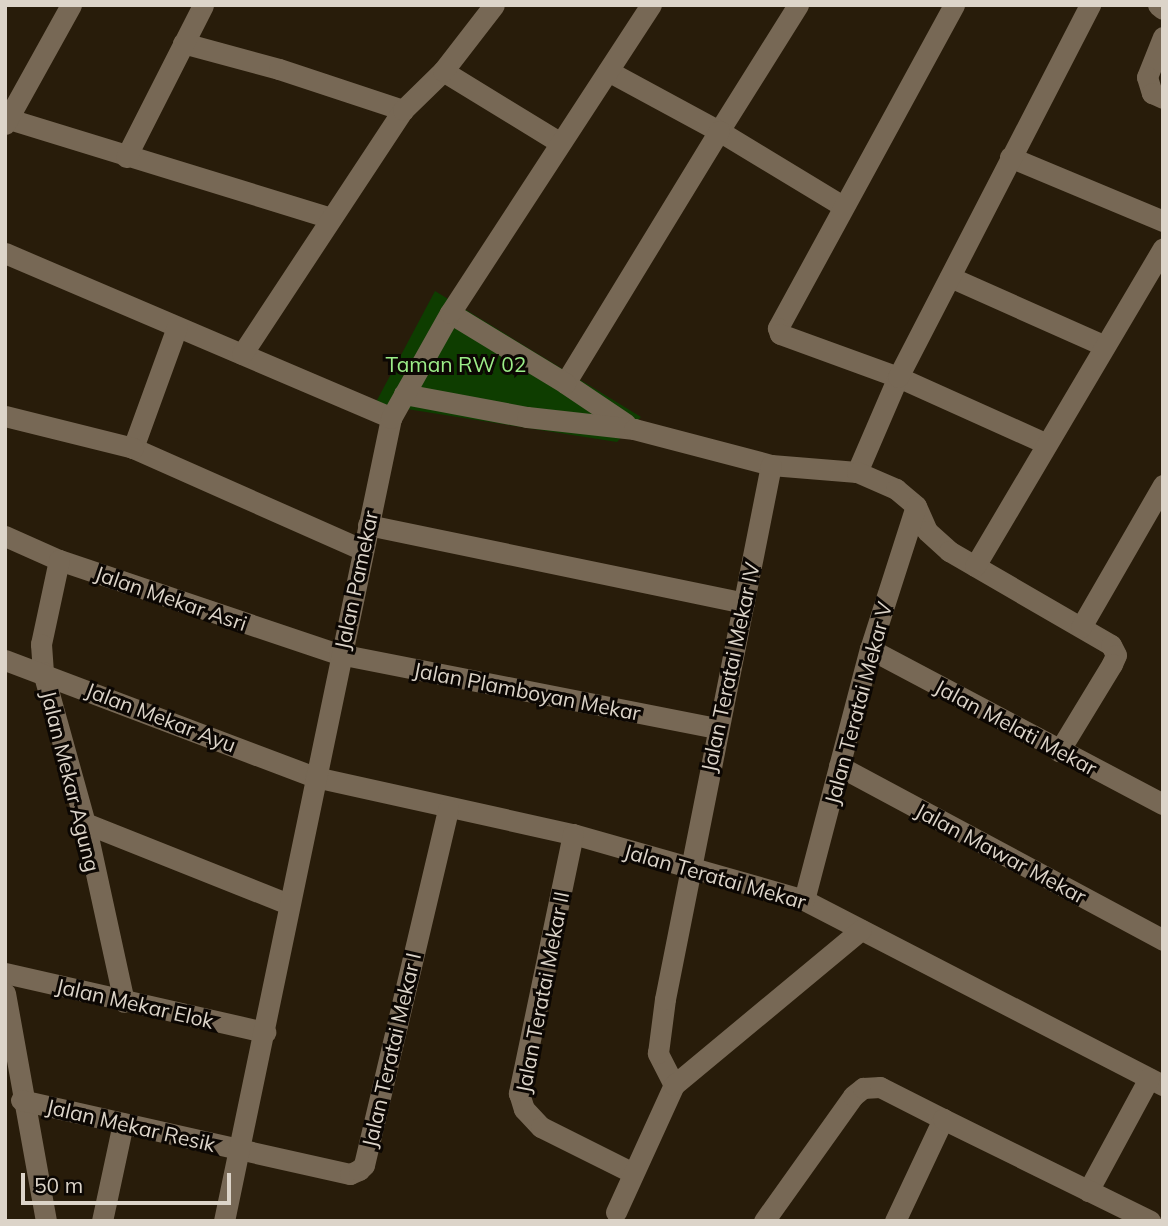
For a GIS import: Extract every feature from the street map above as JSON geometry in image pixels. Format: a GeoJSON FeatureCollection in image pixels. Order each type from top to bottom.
{"type":"FeatureCollection","features":[{"type":"Feature","properties":{"kind":"street"},"geometry":{"type":"LineString","coordinates":[[71,5],[7,122],[331,218]]}},
{"type":"Feature","properties":{"kind":"street"},"geometry":{"type":"LineString","coordinates":[[127,157],[203,5]]}},
{"type":"Feature","properties":{"kind":"street","name":"Jalan Pamekar"},"geometry":{"type":"LineString","coordinates":[[224,1221],[265,1032],[339,654],[391,418],[450,313],[650,5]]}},
{"type":"Feature","properties":{"kind":"street"},"geometry":{"type":"LineString","coordinates":[[565,383],[798,5]]}},
{"type":"Feature","properties":{"kind":"street"},"geometry":{"type":"LineString","coordinates":[[954,5],[778,327],[780,334],[898,377],[1045,443]]}},
{"type":"Feature","properties":{"kind":"street"},"geometry":{"type":"LineString","coordinates":[[857,472],[898,377],[1090,5]]}},
{"type":"Feature","properties":{"kind":"street"},"geometry":{"type":"LineString","coordinates":[[1158,5],[1163,9]]}},
{"type":"Feature","properties":{"kind":"street"},"geometry":{"type":"LineString","coordinates":[[242,354],[403,110],[443,71],[491,6]]}},
{"type":"Feature","properties":{"kind":"street"},"geometry":{"type":"LineString","coordinates":[[1163,37],[1147,77],[1152,93],[1163,97]]}},
{"type":"Feature","properties":{"kind":"street"},"geometry":{"type":"LineString","coordinates":[[183,43],[279,69],[403,110]]}},
{"type":"Feature","properties":{"kind":"street"},"geometry":{"type":"LineString","coordinates":[[443,71],[559,142]]}},
{"type":"Feature","properties":{"kind":"street"},"geometry":{"type":"LineString","coordinates":[[608,71],[719,131],[843,206]]}},
{"type":"Feature","properties":{"kind":"street"},"geometry":{"type":"LineString","coordinates":[[1010,157],[1163,221]]}},
{"type":"Feature","properties":{"kind":"street"},"geometry":{"type":"LineString","coordinates":[[975,566],[1045,443],[1163,248]]}},
{"type":"Feature","properties":{"kind":"street"},"geometry":{"type":"LineString","coordinates":[[5,253],[391,418]]}},
{"type":"Feature","properties":{"kind":"street"},"geometry":{"type":"LineString","coordinates":[[950,277],[1103,345]]}},
{"type":"Feature","properties":{"kind":"street"},"geometry":{"type":"LineString","coordinates":[[450,313],[565,383],[634,429]]}},
{"type":"Feature","properties":{"kind":"street"},"geometry":{"type":"LineString","coordinates":[[133,448],[177,327]]}},
{"type":"Feature","properties":{"kind":"street"},"geometry":{"type":"LineString","coordinates":[[404,394],[527,417],[634,429],[771,465],[857,472],[896,489],[916,506],[927,531],[975,566],[1111,645],[1116,654],[1059,751]]}},
{"type":"Feature","properties":{"kind":"street"},"geometry":{"type":"LineString","coordinates":[[5,416],[133,448],[361,549]]}},
{"type":"Feature","properties":{"kind":"street","name":"Jalan Teratai Mekar IV"},"geometry":{"type":"LineString","coordinates":[[674,1085],[658,1053],[693,870],[715,728],[744,603],[771,465]]}},
{"type":"Feature","properties":{"kind":"street"},"geometry":{"type":"LineString","coordinates":[[1081,627],[1163,485]]}},
{"type":"Feature","properties":{"kind":"street","name":"Jalan Teratai Mekar V"},"geometry":{"type":"LineString","coordinates":[[804,900],[870,649],[916,506]]}},
{"type":"Feature","properties":{"kind":"street"},"geometry":{"type":"LineString","coordinates":[[368,525],[744,603]]}},
{"type":"Feature","properties":{"kind":"street","name":"Jalan Mekar Asri"},"geometry":{"type":"LineString","coordinates":[[5,536],[59,560],[339,654]]}},
{"type":"Feature","properties":{"kind":"street","name":"Jalan Mekar Agung"},"geometry":{"type":"LineString","coordinates":[[59,560],[43,632],[43,673],[85,823],[124,1002]]}},
{"type":"Feature","properties":{"kind":"street","name":"Jalan Melati Mekar"},"geometry":{"type":"LineString","coordinates":[[870,649],[1163,804]]}},
{"type":"Feature","properties":{"kind":"street","name":"Jalan Plamboyan Mekar"},"geometry":{"type":"LineString","coordinates":[[339,654],[715,728]]}},
{"type":"Feature","properties":{"kind":"street","name":"Jalan Mekar Ayu"},"geometry":{"type":"LineString","coordinates":[[5,660],[315,777]]}},
{"type":"Feature","properties":{"kind":"street","name":"Jalan Mawar Mekar"},"geometry":{"type":"LineString","coordinates":[[839,766],[1163,940]]}},
{"type":"Feature","properties":{"kind":"street","name":"Jalan Teratai Mekar"},"geometry":{"type":"LineString","coordinates":[[315,777],[448,809],[573,834],[804,900],[1156,1082]]}},
{"type":"Feature","properties":{"kind":"street","name":"Jalan Teratai Mekar I"},"geometry":{"type":"LineString","coordinates":[[240,1150],[350,1174],[364,1165],[448,809]]}},
{"type":"Feature","properties":{"kind":"street"},"geometry":{"type":"LineString","coordinates":[[85,823],[289,904]]}},
{"type":"Feature","properties":{"kind":"street","name":"Jalan Teratai Mekar II"},"geometry":{"type":"LineString","coordinates":[[573,834],[519,1093],[524,1110],[541,1127],[631,1172]]}},
{"type":"Feature","properties":{"kind":"street"},"geometry":{"type":"LineString","coordinates":[[616,1212],[631,1172],[674,1085],[861,930]]}},
{"type":"Feature","properties":{"kind":"street","name":"Jalan Mekar Elok"},"geometry":{"type":"LineString","coordinates":[[5,973],[265,1032]]}},
{"type":"Feature","properties":{"kind":"street"},"geometry":{"type":"LineString","coordinates":[[5,993],[21,1100],[46,1221]]}},
{"type":"Feature","properties":{"kind":"street"},"geometry":{"type":"LineString","coordinates":[[1088,1191],[1156,1082]]}},
{"type":"Feature","properties":{"kind":"street"},"geometry":{"type":"LineString","coordinates":[[764,1221],[863,1088],[880,1087],[1150,1221]]}},
{"type":"Feature","properties":{"kind":"street","name":"Jalan Mekar Resik"},"geometry":{"type":"LineString","coordinates":[[21,1100],[240,1150]]}},
{"type":"Feature","properties":{"kind":"street"},"geometry":{"type":"LineString","coordinates":[[895,1221],[943,1119]]}},
{"type":"Feature","properties":{"kind":"street"},"geometry":{"type":"LineString","coordinates":[[102,1221],[122,1123]]}},
{"type":"Feature","properties":{"kind":"street"},"geometry":{"type":"LineString","coordinates":[[1160,1221],[1163,1214]]}},
{"type":"Feature","properties":{"kind":"green space","name":"Taman RW 02"},"geometry":{"type":"Polygon","coordinates":[[[435,291],[641,417],[617,442],[375,404],[435,291]]]}}]}
